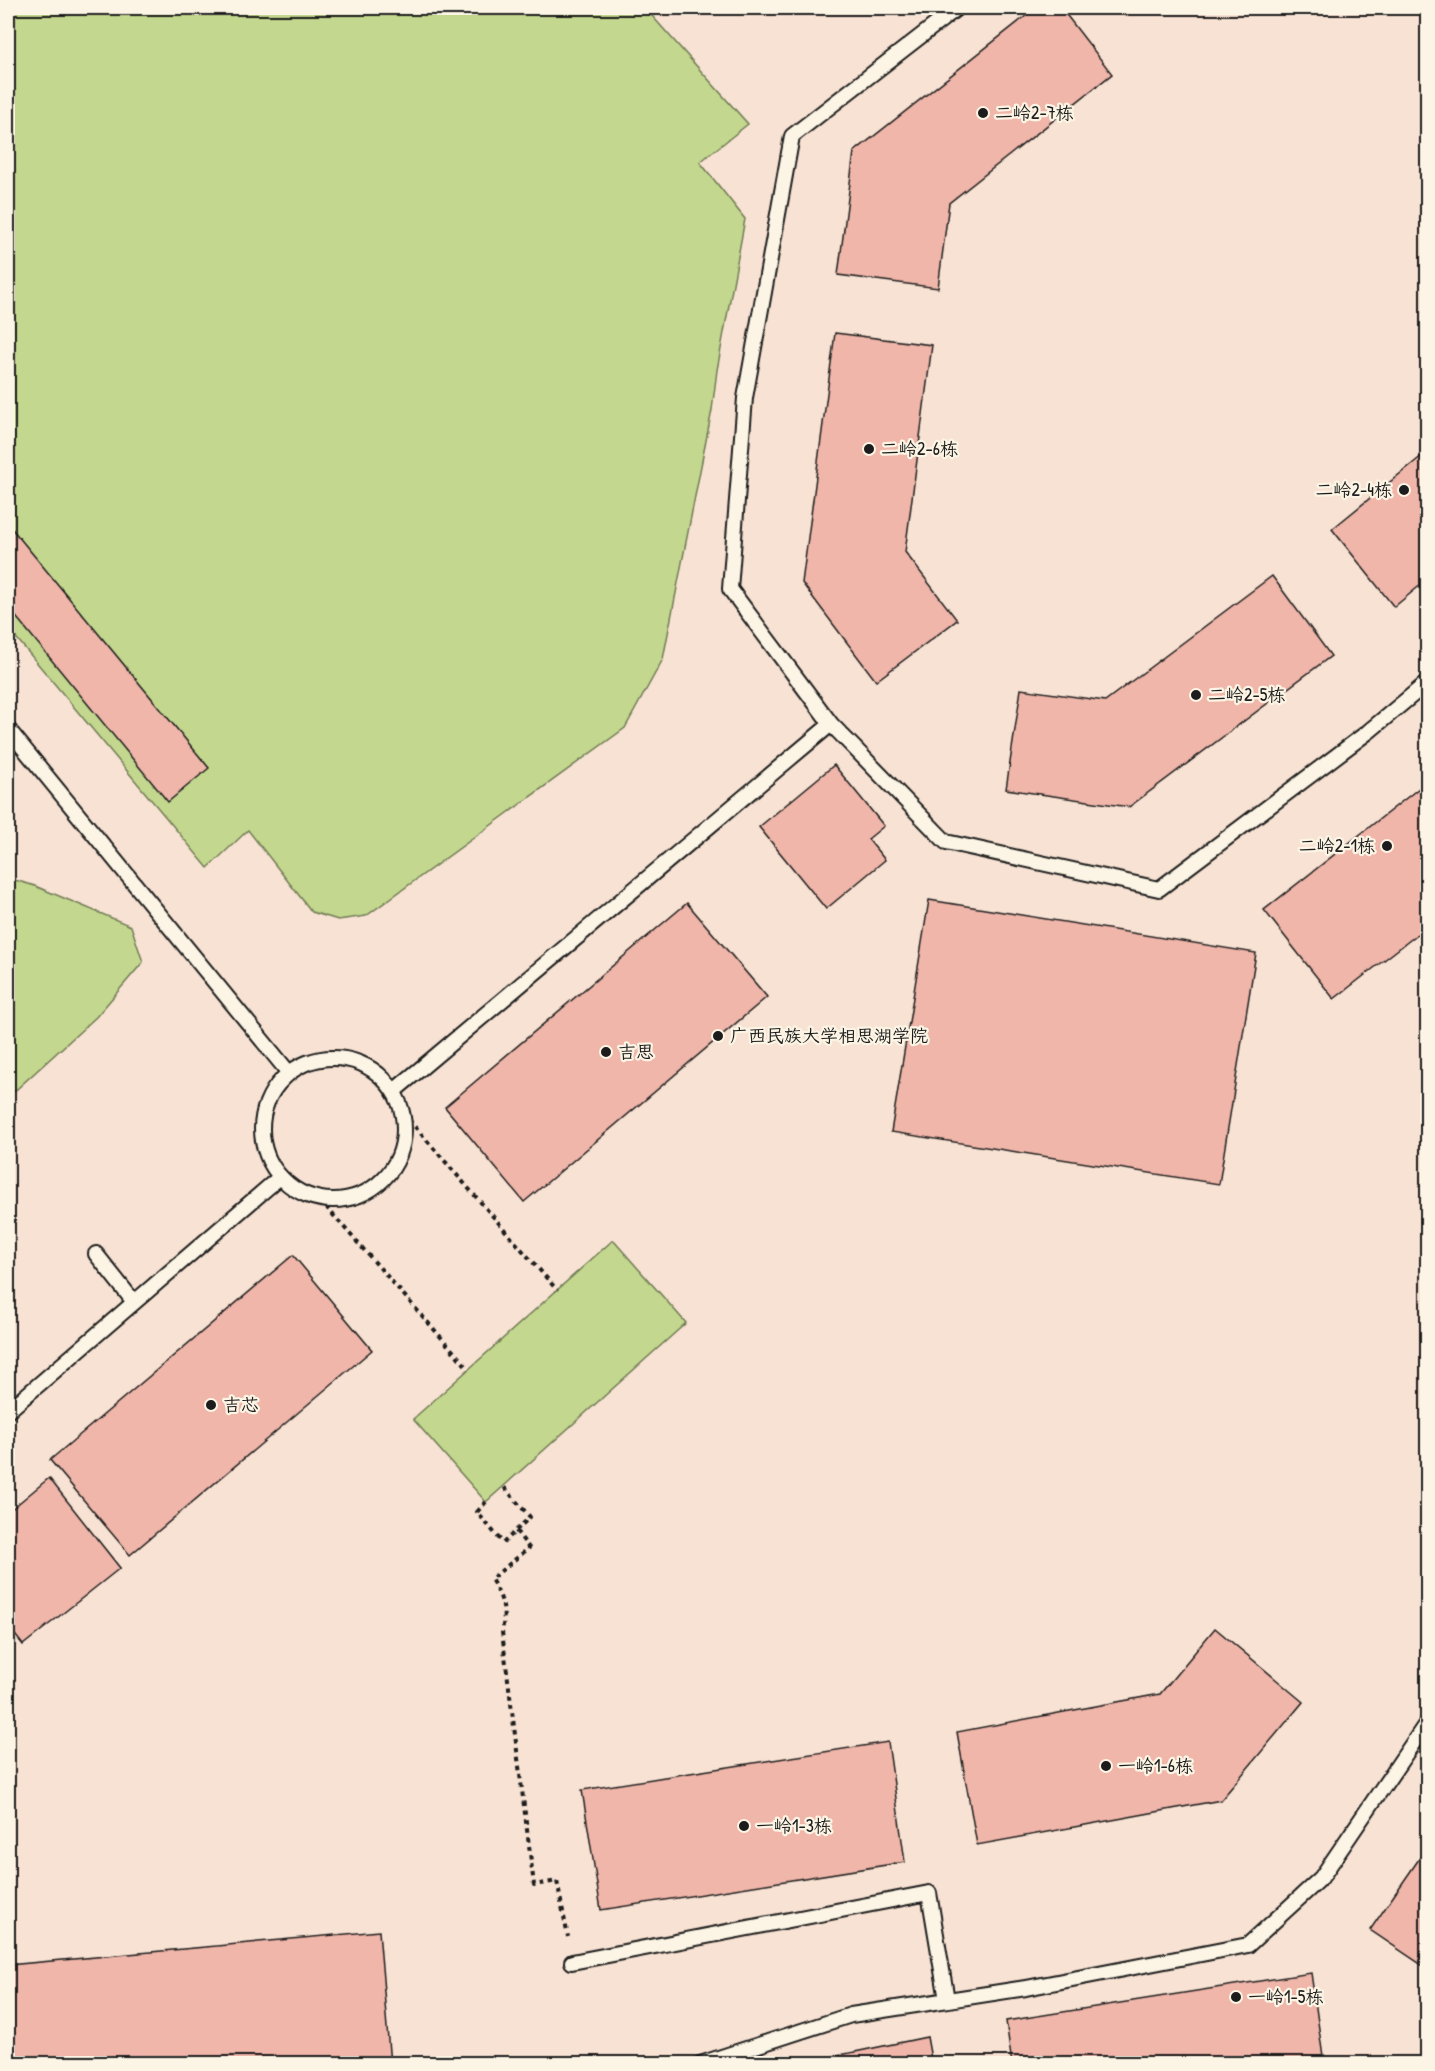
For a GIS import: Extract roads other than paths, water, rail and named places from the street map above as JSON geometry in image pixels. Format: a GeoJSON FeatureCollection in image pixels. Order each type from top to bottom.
{"type":"FeatureCollection","features":[{"type":"Feature","properties":{"kind":"lane"},"geometry":{"type":"LineString","coordinates":[[957,8],[792,136],[747,387],[730,589],[831,724],[946,842],[1159,889],[1368,732],[1428,682]]}},
{"type":"Feature","properties":{"kind":"lane"},"geometry":{"type":"LineString","coordinates":[[394,1091],[831,724]]}},
{"type":"Feature","properties":{"kind":"lane"},"geometry":{"type":"LineString","coordinates":[[8,729],[289,1073]]}},
{"type":"Feature","properties":{"kind":"lane"},"geometry":{"type":"LineString","coordinates":[[333,1058],[357,1061],[378,1073],[394,1091],[403,1113],[404,1137],[398,1160],[384,1180],[365,1193],[343,1200],[320,1200],[298,1192],[280,1177],[267,1157],[262,1135],[264,1112],[273,1091],[289,1073],[310,1062],[333,1058]]}},
{"type":"Feature","properties":{"kind":"lane"},"geometry":{"type":"LineString","coordinates":[[8,1411],[280,1177]]}},
{"type":"Feature","properties":{"kind":"lane"},"geometry":{"type":"LineString","coordinates":[[96,1254],[134,1302]]}},
{"type":"Feature","properties":{"kind":"lane"},"geometry":{"type":"LineString","coordinates":[[700,2064],[851,2015],[1026,1988],[1248,1945],[1321,1878],[1428,1721]]}},
{"type":"Feature","properties":{"kind":"lane"},"geometry":{"type":"LineString","coordinates":[[572,1962],[929,1893],[947,2000]]}},
{"type":"Feature","properties":{"kind":"place","name":"二岭2-7栋"},"geometry":{"type":"Point","coordinates":[983,113]}},
{"type":"Feature","properties":{"kind":"place","name":"二岭2-6栋"},"geometry":{"type":"Point","coordinates":[869,449]}},
{"type":"Feature","properties":{"kind":"place","name":"二岭2-4栋"},"geometry":{"type":"Point","coordinates":[1404,490]}},
{"type":"Feature","properties":{"kind":"place","name":"二岭2-5栋"},"geometry":{"type":"Point","coordinates":[1196,695]}},
{"type":"Feature","properties":{"kind":"place","name":"二岭2-1栋"},"geometry":{"type":"Point","coordinates":[1387,846]}},
{"type":"Feature","properties":{"kind":"place","name":"广西民族大学相思湖学院"},"geometry":{"type":"Point","coordinates":[718,1036]}},
{"type":"Feature","properties":{"kind":"place","name":"吉思"},"geometry":{"type":"Point","coordinates":[606,1052]}},
{"type":"Feature","properties":{"kind":"place","name":"吉芯"},"geometry":{"type":"Point","coordinates":[211,1405]}},
{"type":"Feature","properties":{"kind":"place","name":"一岭1-6栋"},"geometry":{"type":"Point","coordinates":[1106,1766]}},
{"type":"Feature","properties":{"kind":"place","name":"一岭1-3栋"},"geometry":{"type":"Point","coordinates":[744,1826]}},
{"type":"Feature","properties":{"kind":"place","name":"一岭1-5栋"},"geometry":{"type":"Point","coordinates":[1236,1997]}}]}
